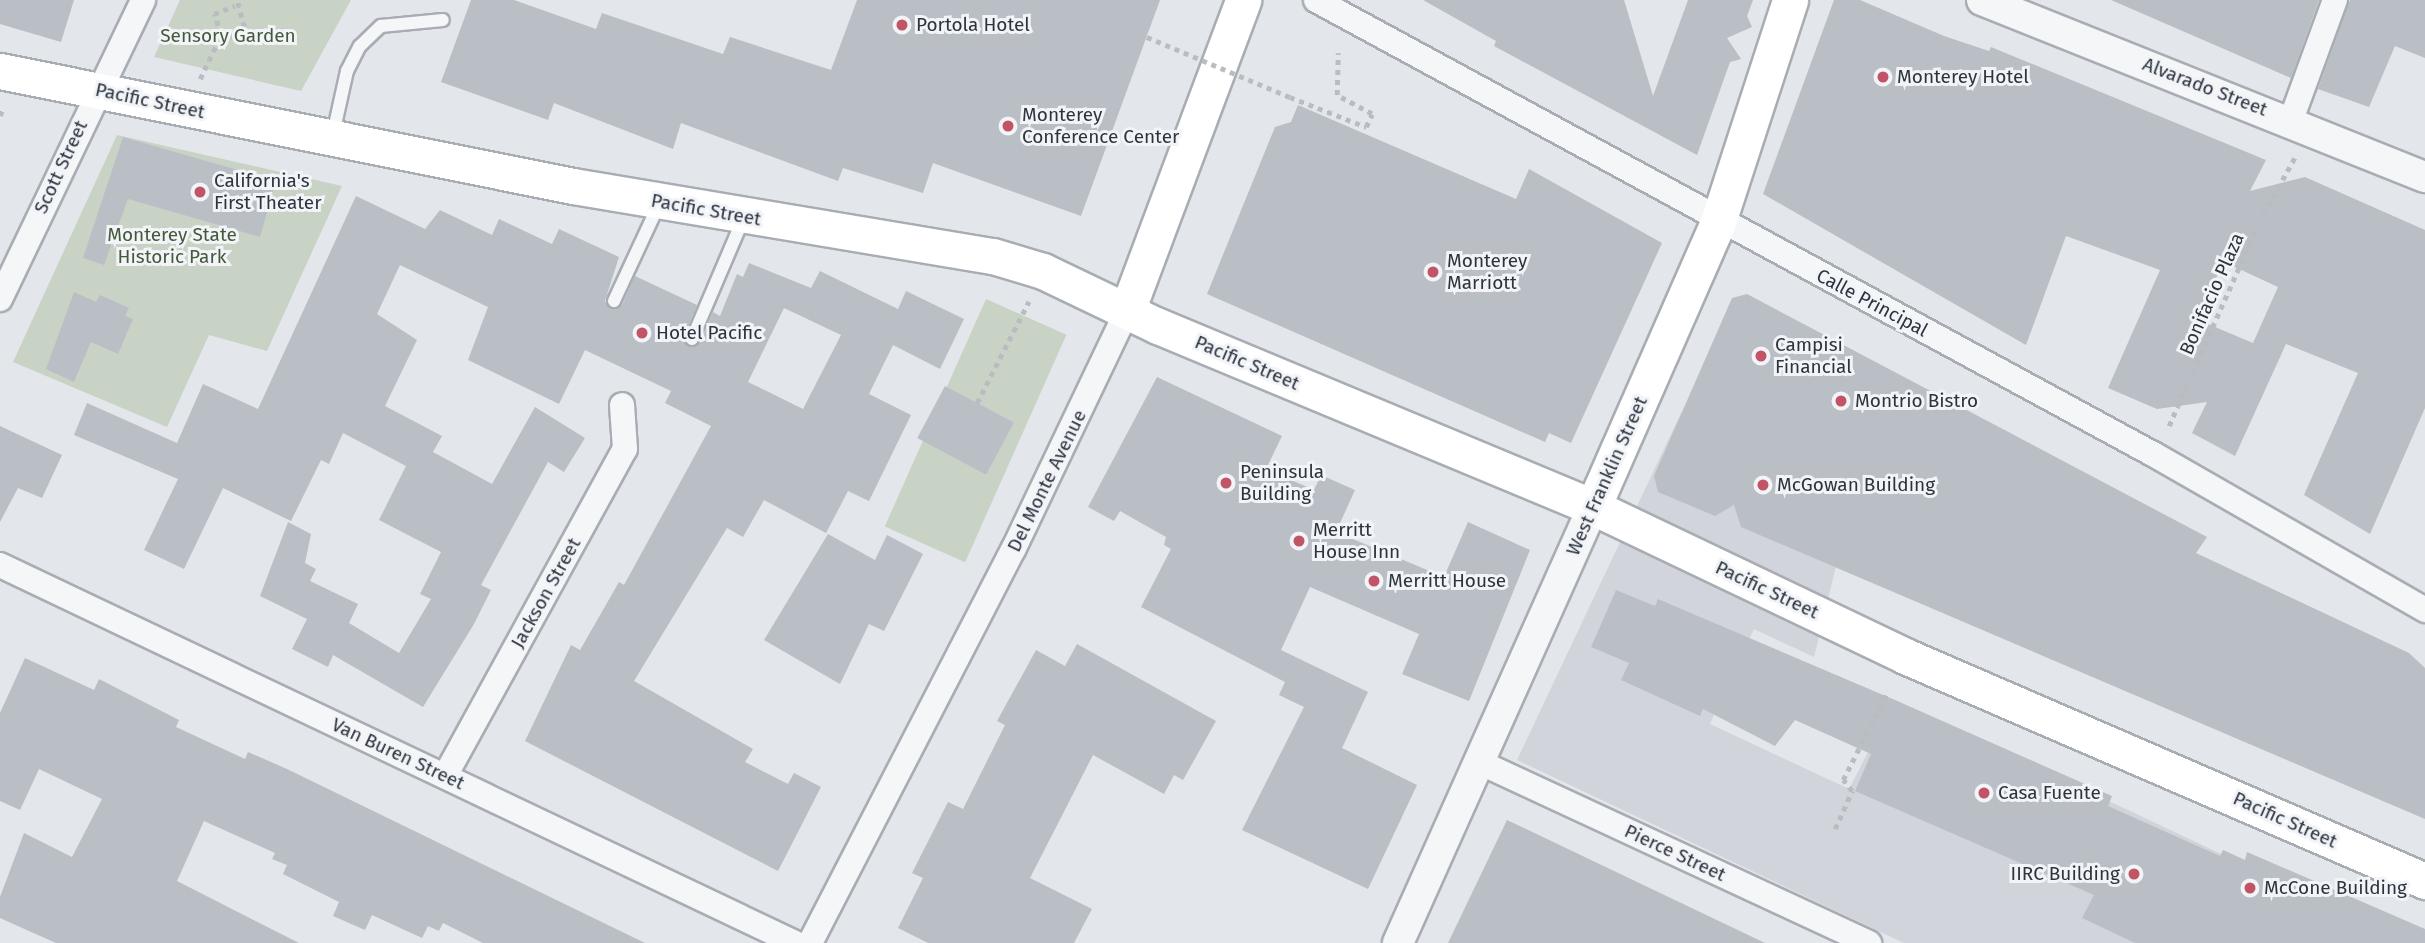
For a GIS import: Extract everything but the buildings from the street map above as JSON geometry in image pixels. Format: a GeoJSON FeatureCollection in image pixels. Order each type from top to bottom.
{"type":"FeatureCollection","features":[{"type":"Feature","properties":{"kind":"main road","name":"Del Monte Avenue"},"geometry":{"type":"LineString","coordinates":[[1127,311],[1243,0]]}},
{"type":"Feature","properties":{"kind":"main road","name":"West Franklin Street"},"geometry":{"type":"LineString","coordinates":[[1593,508],[1718,222],[1790,0]]}},
{"type":"Feature","properties":{"kind":"main road","name":"Pacific Street"},"geometry":{"type":"LineString","coordinates":[[0,71],[744,217],[993,256],[1061,277],[1127,311],[1593,508],[1905,656],[2425,881]]}},
{"type":"Feature","properties":{"kind":"street","name":"Scott Street"},"geometry":{"type":"LineString","coordinates":[[0,299],[97,89],[143,0]]}},
{"type":"Feature","properties":{"kind":"street","name":"Calle Principal"},"geometry":{"type":"LineString","coordinates":[[1316,0],[1718,222],[2153,454],[2425,610]]}},
{"type":"Feature","properties":{"kind":"street","name":"Alvarado Street"},"geometry":{"type":"LineString","coordinates":[[1982,0],[2291,120],[2425,177]]}},
{"type":"Feature","properties":{"kind":"street"},"geometry":{"type":"LineString","coordinates":[[2291,120],[2335,0]]}},
{"type":"Feature","properties":{"kind":"street","name":"Del Monte Avenue"},"geometry":{"type":"LineString","coordinates":[[810,943],[1014,548],[1127,311]]}},
{"type":"Feature","properties":{"kind":"street","name":"Jackson Street"},"geometry":{"type":"LineString","coordinates":[[445,776],[625,449],[622,405]]}},
{"type":"Feature","properties":{"kind":"street","name":"West Franklin Street"},"geometry":{"type":"LineString","coordinates":[[1398,943],[1481,763],[1593,508]]}},
{"type":"Feature","properties":{"kind":"street","name":"Van Buren Street"},"geometry":{"type":"LineString","coordinates":[[0,565],[796,943]]}},
{"type":"Feature","properties":{"kind":"street","name":"Pierce Street"},"geometry":{"type":"LineString","coordinates":[[1481,763],[1869,943]]}},
{"type":"Feature","properties":{"kind":"lane"},"geometry":{"type":"LineString","coordinates":[[332,138],[347,71],[360,46],[381,26],[443,20]]}},
{"type":"Feature","properties":{"kind":"lane"},"geometry":{"type":"LineString","coordinates":[[614,301],[660,201]]}},
{"type":"Feature","properties":{"kind":"lane"},"geometry":{"type":"LineString","coordinates":[[692,339],[744,217]]}},
{"type":"Feature","properties":{"kind":"path"},"geometry":{"type":"LineString","coordinates":[[207,62],[221,35],[214,14],[236,3],[244,27],[232,37],[221,35]]}},
{"type":"Feature","properties":{"kind":"path"},"geometry":{"type":"LineString","coordinates":[[1147,37],[1366,127],[1372,114],[1337,94],[1338,53]]}},
{"type":"Feature","properties":{"kind":"path","name":"Bonifacio Plaza"},"geometry":{"type":"LineString","coordinates":[[2263,215],[2289,162],[2301,152]]}},
{"type":"Feature","properties":{"kind":"path","name":"Bonifacio Plaza"},"geometry":{"type":"LineString","coordinates":[[2192,373],[2257,227]]}},
{"type":"Feature","properties":{"kind":"path"},"geometry":{"type":"LineString","coordinates":[[977,403],[1021,315]]}},
{"type":"Feature","properties":{"kind":"path","name":"Bonifacio Plaza"},"geometry":{"type":"LineString","coordinates":[[2169,426],[2187,384]]}},
{"type":"Feature","properties":{"kind":"path"},"geometry":{"type":"LineString","coordinates":[[1835,829],[1852,791],[1843,780],[1888,691]]}},
{"type":"Feature","properties":{"kind":"shaded area"},"geometry":{"type":"Polygon","coordinates":[[[1681,413],[1745,443],[1836,566],[1814,657],[1754,629],[1710,724],[1849,789],[1895,700],[2410,943],[1904,943],[1517,760],[1681,413]]]}},
{"type":"Feature","properties":{"kind":"green space","name":"Sensory Garden"},"geometry":{"type":"Polygon","coordinates":[[[180,0],[351,0],[301,91],[154,57],[180,0]]]}},
{"type":"Feature","properties":{"kind":"green space","name":"Monterey State Historic Park"},"geometry":{"type":"Polygon","coordinates":[[[117,135],[342,186],[267,351],[209,335],[167,427],[13,362],[117,135]]]}},
{"type":"Feature","properties":{"kind":"green space"},"geometry":{"type":"Polygon","coordinates":[[[986,299],[1066,335],[965,562],[885,526],[986,299]]]}},
{"type":"Feature","properties":{"kind":"place","name":"Portola Hotel"},"geometry":{"type":"Point","coordinates":[902,25]}},
{"type":"Feature","properties":{"kind":"place","name":"Monterey Hotel"},"geometry":{"type":"Point","coordinates":[1883,77]}},
{"type":"Feature","properties":{"kind":"place","name":"Monterey Conference Center"},"geometry":{"type":"Point","coordinates":[1008,126]}},
{"type":"Feature","properties":{"kind":"place","name":"California's First Theater"},"geometry":{"type":"Point","coordinates":[200,192]}},
{"type":"Feature","properties":{"kind":"place","name":"Monterey Marriott"},"geometry":{"type":"Point","coordinates":[1433,272]}},
{"type":"Feature","properties":{"kind":"place","name":"Hotel Pacific"},"geometry":{"type":"Point","coordinates":[642,333]}},
{"type":"Feature","properties":{"kind":"place","name":"Campisi Financial"},"geometry":{"type":"Point","coordinates":[1761,356]}},
{"type":"Feature","properties":{"kind":"place","name":"Montrio Bistro"},"geometry":{"type":"Point","coordinates":[1841,401]}},
{"type":"Feature","properties":{"kind":"place","name":"Peninsula Building"},"geometry":{"type":"Point","coordinates":[1226,483]}},
{"type":"Feature","properties":{"kind":"place","name":"McGowan Building"},"geometry":{"type":"Point","coordinates":[1763,485]}},
{"type":"Feature","properties":{"kind":"place","name":"Merritt House Inn"},"geometry":{"type":"Point","coordinates":[1299,541]}},
{"type":"Feature","properties":{"kind":"place","name":"Merritt House"},"geometry":{"type":"Point","coordinates":[1374,581]}},
{"type":"Feature","properties":{"kind":"place","name":"Casa Fuente"},"geometry":{"type":"Point","coordinates":[1984,793]}},
{"type":"Feature","properties":{"kind":"place","name":"IIRC Building"},"geometry":{"type":"Point","coordinates":[2134,874]}},
{"type":"Feature","properties":{"kind":"place","name":"McCone Building"},"geometry":{"type":"Point","coordinates":[2250,888]}}]}
